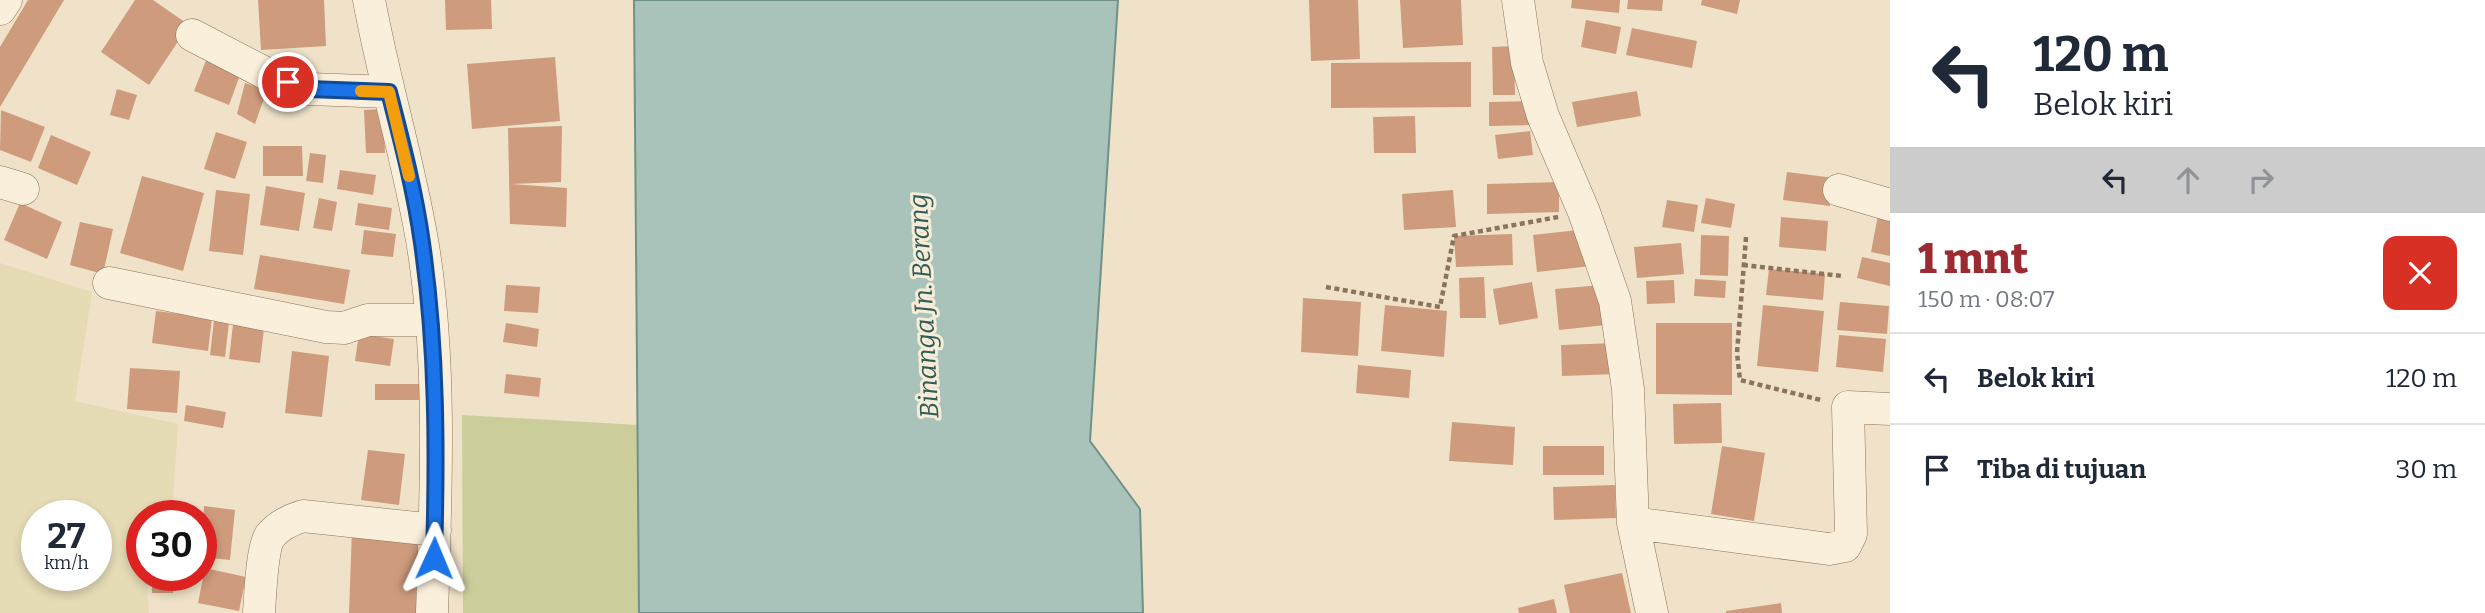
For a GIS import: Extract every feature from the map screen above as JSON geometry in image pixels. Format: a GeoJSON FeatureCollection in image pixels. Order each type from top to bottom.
{"type":"FeatureCollection","features":[{"type":"Feature","properties":{"kind":"street"},"geometry":{"type":"LineString","coordinates":[[0,9],[6,0]]}},
{"type":"Feature","properties":{"kind":"street"},"geometry":{"type":"LineString","coordinates":[[369,0],[378,49],[406,159],[422,242],[430,320],[435,417],[432,613]]}},
{"type":"Feature","properties":{"kind":"street"},"geometry":{"type":"LineString","coordinates":[[1518,0],[1528,63],[1543,116],[1584,212],[1615,301],[1628,389],[1633,523],[1652,613]]}},
{"type":"Feature","properties":{"kind":"street"},"geometry":{"type":"LineString","coordinates":[[192,36],[267,74],[309,89],[389,92]]}},
{"type":"Feature","properties":{"kind":"street"},"geometry":{"type":"LineString","coordinates":[[1839,190],[1890,205]]}},
{"type":"Feature","properties":{"kind":"street"},"geometry":{"type":"LineString","coordinates":[[109,283],[326,327],[344,328],[368,320],[430,320]]}},
{"type":"Feature","properties":{"kind":"street"},"geometry":{"type":"LineString","coordinates":[[1633,523],[1829,550],[1845,546],[1852,534],[1848,407],[1890,409]]}},
{"type":"Feature","properties":{"kind":"street"},"geometry":{"type":"LineString","coordinates":[[259,613],[260,588],[269,538],[285,522],[303,516],[435,530]]}},
{"type":"Feature","properties":{"kind":"path"},"geometry":{"type":"LineString","coordinates":[[1326,287],[1440,307],[1454,236],[1584,212]]}},
{"type":"Feature","properties":{"kind":"path"},"geometry":{"type":"LineString","coordinates":[[1746,237],[1737,353],[1740,380],[1848,407]]}},
{"type":"Feature","properties":{"kind":"path"},"geometry":{"type":"LineString","coordinates":[[1743,265],[1842,276]]}},
{"type":"Feature","properties":{"kind":"shaded area"},"geometry":{"type":"Polygon","coordinates":[[[0,263],[92,292],[75,401],[178,424],[173,499],[126,500],[126,591],[147,591],[149,613],[0,613],[0,263]]]}},
{"type":"Feature","properties":{"kind":"green space"},"geometry":{"type":"Polygon","coordinates":[[[462,415],[638,425],[639,613],[463,613],[462,415]]]}},
{"type":"Feature","properties":{"kind":"water","name":"Binanga Jn. Berang"},"geometry":{"type":"Polygon","coordinates":[[[634,0],[1118,0],[1090,441],[1140,509],[1143,613],[639,613],[634,0]]]}},
{"type":"Feature","properties":{"kind":"building"},"geometry":{"type":"Polygon","coordinates":[[[28,0],[64,0],[0,107],[0,47],[28,0]]]}},
{"type":"Feature","properties":{"kind":"building"},"geometry":{"type":"Polygon","coordinates":[[[135,0],[153,0],[189,25],[149,85],[101,52],[135,0]]]}},
{"type":"Feature","properties":{"kind":"building"},"geometry":{"type":"Polygon","coordinates":[[[258,0],[324,0],[326,46],[261,50],[258,0]]]}},
{"type":"Feature","properties":{"kind":"building"},"geometry":{"type":"Polygon","coordinates":[[[445,0],[491,0],[492,29],[446,30],[445,0]]]}},
{"type":"Feature","properties":{"kind":"building"},"geometry":{"type":"Polygon","coordinates":[[[1309,0],[1358,0],[1360,59],[1311,61],[1309,0]]]}},
{"type":"Feature","properties":{"kind":"building"},"geometry":{"type":"Polygon","coordinates":[[[1400,0],[1461,0],[1463,45],[1403,48],[1400,0]]]}},
{"type":"Feature","properties":{"kind":"building"},"geometry":{"type":"Polygon","coordinates":[[[1572,0],[1620,0],[1619,13],[1571,8],[1572,0]]]}},
{"type":"Feature","properties":{"kind":"building"},"geometry":{"type":"Polygon","coordinates":[[[1628,0],[1663,0],[1662,11],[1627,9],[1628,0]]]}},
{"type":"Feature","properties":{"kind":"building"},"geometry":{"type":"Polygon","coordinates":[[[1702,0],[1740,0],[1737,14],[1701,5],[1702,0]]]}},
{"type":"Feature","properties":{"kind":"building"},"geometry":{"type":"Polygon","coordinates":[[[1586,20],[1621,27],[1616,54],[1581,47],[1586,20]]]}},
{"type":"Feature","properties":{"kind":"building"},"geometry":{"type":"Polygon","coordinates":[[[1632,28],[1697,41],[1692,68],[1626,55],[1632,28]]]}},
{"type":"Feature","properties":{"kind":"building"},"geometry":{"type":"Polygon","coordinates":[[[1514,46],[1515,95],[1493,95],[1492,47],[1514,46]]]}},
{"type":"Feature","properties":{"kind":"building"},"geometry":{"type":"Polygon","coordinates":[[[209,53],[243,67],[229,105],[194,91],[209,53]]]}},
{"type":"Feature","properties":{"kind":"building"},"geometry":{"type":"Polygon","coordinates":[[[555,57],[560,121],[472,129],[467,64],[555,57]]]}},
{"type":"Feature","properties":{"kind":"building"},"geometry":{"type":"Polygon","coordinates":[[[1471,62],[1471,107],[1331,108],[1331,63],[1471,62]]]}},
{"type":"Feature","properties":{"kind":"building"},"geometry":{"type":"Polygon","coordinates":[[[245,83],[267,90],[255,124],[237,114],[245,83]]]}},
{"type":"Feature","properties":{"kind":"building"},"geometry":{"type":"Polygon","coordinates":[[[117,89],[137,95],[129,120],[110,115],[117,89]]]}},
{"type":"Feature","properties":{"kind":"building"},"geometry":{"type":"Polygon","coordinates":[[[1637,91],[1641,116],[1577,127],[1572,102],[1637,91]]]}},
{"type":"Feature","properties":{"kind":"building"},"geometry":{"type":"Polygon","coordinates":[[[1533,101],[1533,125],[1489,126],[1489,102],[1533,101]]]}},
{"type":"Feature","properties":{"kind":"building"},"geometry":{"type":"Polygon","coordinates":[[[383,109],[385,153],[366,153],[364,110],[383,109]]]}},
{"type":"Feature","properties":{"kind":"building"},"geometry":{"type":"Polygon","coordinates":[[[1,110],[45,127],[31,162],[0,150],[1,110]]]}},
{"type":"Feature","properties":{"kind":"building"},"geometry":{"type":"Polygon","coordinates":[[[1415,116],[1416,153],[1374,153],[1373,117],[1415,116]]]}},
{"type":"Feature","properties":{"kind":"building"},"geometry":{"type":"Polygon","coordinates":[[[562,126],[561,182],[511,184],[567,188],[566,227],[510,224],[508,128],[562,126]]]}},
{"type":"Feature","properties":{"kind":"building"},"geometry":{"type":"Polygon","coordinates":[[[1530,131],[1533,155],[1498,159],[1495,135],[1530,131]]]}},
{"type":"Feature","properties":{"kind":"building"},"geometry":{"type":"Polygon","coordinates":[[[216,132],[247,142],[235,179],[204,169],[216,132]]]}},
{"type":"Feature","properties":{"kind":"building"},"geometry":{"type":"Polygon","coordinates":[[[51,135],[91,152],[77,185],[38,168],[51,135]]]}},
{"type":"Feature","properties":{"kind":"building"},"geometry":{"type":"Polygon","coordinates":[[[263,146],[302,146],[303,176],[263,176],[263,146]]]}},
{"type":"Feature","properties":{"kind":"building"},"geometry":{"type":"Polygon","coordinates":[[[310,153],[326,155],[323,183],[306,181],[310,153]]]}},
{"type":"Feature","properties":{"kind":"building"},"geometry":{"type":"Polygon","coordinates":[[[340,170],[376,175],[373,195],[337,189],[340,170]]]}},
{"type":"Feature","properties":{"kind":"building"},"geometry":{"type":"Polygon","coordinates":[[[1787,172],[1834,178],[1830,206],[1783,200],[1787,172]]]}},
{"type":"Feature","properties":{"kind":"building"},"geometry":{"type":"Polygon","coordinates":[[[142,176],[204,193],[183,271],[120,253],[142,176]]]}},
{"type":"Feature","properties":{"kind":"building"},"geometry":{"type":"Polygon","coordinates":[[[1559,182],[1559,212],[1487,214],[1487,184],[1559,182]]]}},
{"type":"Feature","properties":{"kind":"building"},"geometry":{"type":"Polygon","coordinates":[[[266,186],[305,193],[299,231],[260,225],[266,186]]]}},
{"type":"Feature","properties":{"kind":"building"},"geometry":{"type":"Polygon","coordinates":[[[216,190],[250,194],[243,255],[209,251],[216,190]]]}},
{"type":"Feature","properties":{"kind":"building"},"geometry":{"type":"Polygon","coordinates":[[[1453,190],[1456,227],[1404,230],[1402,194],[1453,190]]]}},
{"type":"Feature","properties":{"kind":"building"},"geometry":{"type":"Polygon","coordinates":[[[319,198],[337,202],[332,231],[313,228],[319,198]]]}},
{"type":"Feature","properties":{"kind":"building"},"geometry":{"type":"Polygon","coordinates":[[[1706,198],[1735,204],[1731,228],[1701,223],[1706,198]]]}},
{"type":"Feature","properties":{"kind":"building"},"geometry":{"type":"Polygon","coordinates":[[[1667,200],[1698,205],[1694,232],[1662,227],[1667,200]]]}},
{"type":"Feature","properties":{"kind":"building"},"geometry":{"type":"Polygon","coordinates":[[[20,203],[62,222],[47,259],[4,240],[20,203]]]}},
{"type":"Feature","properties":{"kind":"building"},"geometry":{"type":"Polygon","coordinates":[[[358,203],[392,208],[389,230],[355,225],[358,203]]]}},
{"type":"Feature","properties":{"kind":"building"},"geometry":{"type":"Polygon","coordinates":[[[1879,210],[1890,212],[1890,256],[1871,252],[1879,210]]]}},
{"type":"Feature","properties":{"kind":"building"},"geometry":{"type":"Polygon","coordinates":[[[1781,217],[1828,221],[1826,251],[1779,247],[1781,217]]]}},
{"type":"Feature","properties":{"kind":"building"},"geometry":{"type":"Polygon","coordinates":[[[80,222],[113,229],[103,274],[70,265],[80,222]]]}},
{"type":"Feature","properties":{"kind":"building"},"geometry":{"type":"Polygon","coordinates":[[[1587,229],[1591,266],[1537,272],[1533,235],[1587,229]]]}},
{"type":"Feature","properties":{"kind":"building"},"geometry":{"type":"Polygon","coordinates":[[[364,230],[396,234],[393,257],[361,254],[364,230]]]}},
{"type":"Feature","properties":{"kind":"building"},"geometry":{"type":"Polygon","coordinates":[[[1512,234],[1513,265],[1456,267],[1454,236],[1512,234]]]}},
{"type":"Feature","properties":{"kind":"building"},"geometry":{"type":"Polygon","coordinates":[[[1701,235],[1729,236],[1728,276],[1700,275],[1701,235]]]}},
{"type":"Feature","properties":{"kind":"building"},"geometry":{"type":"Polygon","coordinates":[[[1681,243],[1684,274],[1637,278],[1634,247],[1681,243]]]}},
{"type":"Feature","properties":{"kind":"building"},"geometry":{"type":"Polygon","coordinates":[[[260,255],[350,270],[344,304],[254,289],[260,255]]]}},
{"type":"Feature","properties":{"kind":"building"},"geometry":{"type":"Polygon","coordinates":[[[1862,257],[1890,263],[1890,286],[1857,278],[1862,257]]]}},
{"type":"Feature","properties":{"kind":"building"},"geometry":{"type":"Polygon","coordinates":[[[1769,269],[1825,274],[1823,300],[1766,295],[1769,269]]]}},
{"type":"Feature","properties":{"kind":"building"},"geometry":{"type":"Polygon","coordinates":[[[1484,277],[1486,318],[1460,318],[1459,278],[1484,277]]]}},
{"type":"Feature","properties":{"kind":"building"},"geometry":{"type":"Polygon","coordinates":[[[1695,279],[1726,281],[1725,298],[1694,296],[1695,279]]]}},
{"type":"Feature","properties":{"kind":"building"},"geometry":{"type":"Polygon","coordinates":[[[1674,280],[1675,303],[1647,304],[1646,281],[1674,280]]]}},
{"type":"Feature","properties":{"kind":"building"},"geometry":{"type":"Polygon","coordinates":[[[1532,282],[1538,318],[1499,325],[1493,289],[1532,282]]]}},
{"type":"Feature","properties":{"kind":"building"},"geometry":{"type":"Polygon","coordinates":[[[506,285],[540,287],[538,313],[504,311],[506,285]]]}},
{"type":"Feature","properties":{"kind":"building"},"geometry":{"type":"Polygon","coordinates":[[[1602,285],[1606,325],[1559,330],[1555,289],[1602,285]]]}},
{"type":"Feature","properties":{"kind":"building"},"geometry":{"type":"Polygon","coordinates":[[[1303,298],[1361,302],[1358,356],[1301,352],[1303,298]]]}},
{"type":"Feature","properties":{"kind":"building"},"geometry":{"type":"Polygon","coordinates":[[[1840,302],[1889,306],[1887,334],[1837,330],[1840,302]]]}},
{"type":"Feature","properties":{"kind":"building"},"geometry":{"type":"Polygon","coordinates":[[[1385,305],[1447,311],[1444,357],[1381,351],[1385,305]]]}},
{"type":"Feature","properties":{"kind":"building"},"geometry":{"type":"Polygon","coordinates":[[[1763,305],[1824,311],[1818,372],[1757,366],[1763,305]]]}},
{"type":"Feature","properties":{"kind":"building"},"geometry":{"type":"Polygon","coordinates":[[[156,311],[212,318],[208,351],[152,343],[156,311]]]}},
{"type":"Feature","properties":{"kind":"building"},"geometry":{"type":"Polygon","coordinates":[[[215,312],[230,313],[225,357],[210,355],[215,312]]]}},
{"type":"Feature","properties":{"kind":"building"},"geometry":{"type":"Polygon","coordinates":[[[234,316],[265,320],[260,363],[229,359],[234,316]]]}},
{"type":"Feature","properties":{"kind":"building"},"geometry":{"type":"Polygon","coordinates":[[[506,323],[539,329],[537,347],[503,342],[506,323]]]}},
{"type":"Feature","properties":{"kind":"building"},"geometry":{"type":"Polygon","coordinates":[[[1656,323],[1732,323],[1732,395],[1656,394],[1656,323]]]}},
{"type":"Feature","properties":{"kind":"building"},"geometry":{"type":"Polygon","coordinates":[[[359,334],[394,339],[390,366],[355,361],[359,334]]]}},
{"type":"Feature","properties":{"kind":"building"},"geometry":{"type":"Polygon","coordinates":[[[1839,335],[1886,339],[1883,372],[1836,367],[1839,335]]]}},
{"type":"Feature","properties":{"kind":"building"},"geometry":{"type":"Polygon","coordinates":[[[1616,343],[1617,374],[1562,376],[1561,345],[1616,343]]]}},
{"type":"Feature","properties":{"kind":"building"},"geometry":{"type":"Polygon","coordinates":[[[292,351],[329,356],[322,417],[285,413],[292,351]]]}},
{"type":"Feature","properties":{"kind":"building"},"geometry":{"type":"Polygon","coordinates":[[[1358,365],[1411,370],[1409,398],[1356,393],[1358,365]]]}},
{"type":"Feature","properties":{"kind":"building"},"geometry":{"type":"Polygon","coordinates":[[[130,368],[180,371],[177,413],[127,409],[130,368]]]}},
{"type":"Feature","properties":{"kind":"building"},"geometry":{"type":"Polygon","coordinates":[[[506,374],[541,378],[539,397],[504,393],[506,374]]]}},
{"type":"Feature","properties":{"kind":"building"},"geometry":{"type":"Polygon","coordinates":[[[375,384],[423,384],[424,400],[375,400],[375,384]]]}},
{"type":"Feature","properties":{"kind":"building"},"geometry":{"type":"Polygon","coordinates":[[[1721,403],[1722,443],[1674,444],[1673,404],[1721,403]]]}},
{"type":"Feature","properties":{"kind":"building"},"geometry":{"type":"Polygon","coordinates":[[[186,405],[226,412],[223,428],[184,421],[186,405]]]}},
{"type":"Feature","properties":{"kind":"building"},"geometry":{"type":"Polygon","coordinates":[[[1452,422],[1515,427],[1513,465],[1449,461],[1452,422]]]}},
{"type":"Feature","properties":{"kind":"building"},"geometry":{"type":"Polygon","coordinates":[[[1543,446],[1604,446],[1604,475],[1543,475],[1543,446]]]}},
{"type":"Feature","properties":{"kind":"building"},"geometry":{"type":"Polygon","coordinates":[[[1722,446],[1765,453],[1754,521],[1711,514],[1722,446]]]}},
{"type":"Feature","properties":{"kind":"building"},"geometry":{"type":"Polygon","coordinates":[[[368,450],[405,454],[399,505],[361,500],[368,450]]]}},
{"type":"Feature","properties":{"kind":"building"},"geometry":{"type":"Polygon","coordinates":[[[1615,485],[1616,518],[1554,520],[1553,487],[1615,485]]]}},
{"type":"Feature","properties":{"kind":"building"},"geometry":{"type":"Polygon","coordinates":[[[217,508],[235,510],[230,560],[217,559],[217,508]]]}},
{"type":"Feature","properties":{"kind":"building"},"geometry":{"type":"Polygon","coordinates":[[[352,529],[418,531],[416,613],[349,613],[352,529]]]}},
{"type":"Feature","properties":{"kind":"building"},"geometry":{"type":"Polygon","coordinates":[[[217,571],[246,577],[239,611],[198,603],[200,591],[217,591],[217,571]]]}},
{"type":"Feature","properties":{"kind":"building"},"geometry":{"type":"Polygon","coordinates":[[[1622,573],[1631,613],[1570,613],[1564,585],[1622,573]]]}},
{"type":"Feature","properties":{"kind":"building"},"geometry":{"type":"Polygon","coordinates":[[[152,591],[173,591],[173,593],[152,591]]]}},
{"type":"Feature","properties":{"kind":"building"},"geometry":{"type":"Polygon","coordinates":[[[1554,599],[1557,613],[1519,613],[1518,608],[1554,599]]]}},
{"type":"Feature","properties":{"kind":"building"},"geometry":{"type":"Polygon","coordinates":[[[1781,603],[1782,613],[1726,613],[1726,611],[1781,603]]]}},
{"type":"Feature","properties":{"kind":"slow traffic"},"geometry":{"type":"LineString","coordinates":[[361,91],[389,92],[409,176]]}},
{"type":"Feature","properties":{"kind":"route"},"geometry":{"type":"LineString","coordinates":[[288,82],[309,89],[389,92],[406,159],[422,242],[430,320],[435,417],[434,558]]}}]}
